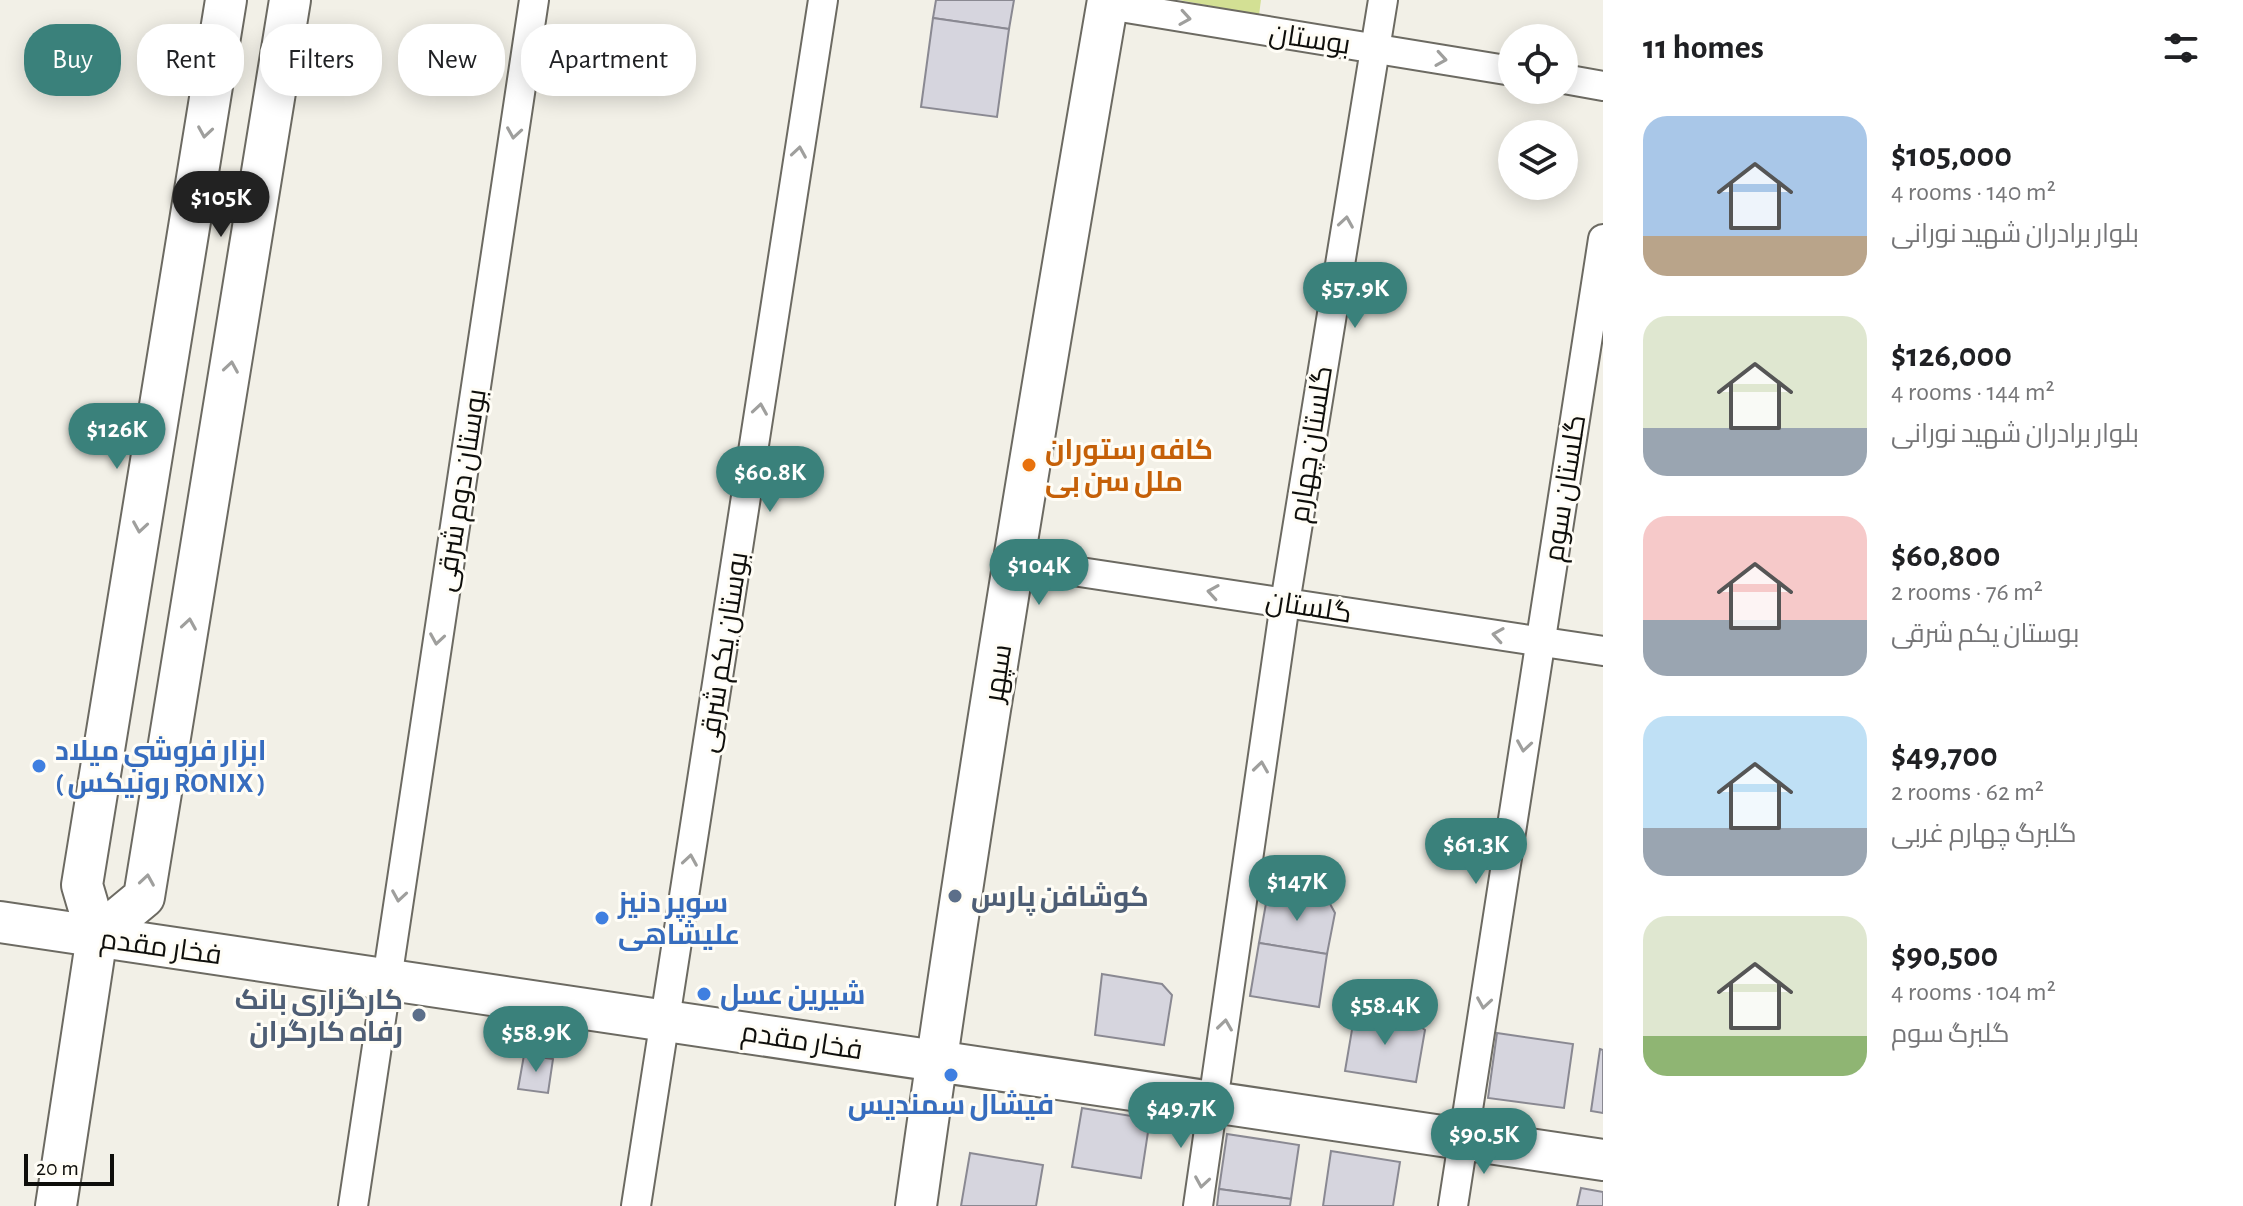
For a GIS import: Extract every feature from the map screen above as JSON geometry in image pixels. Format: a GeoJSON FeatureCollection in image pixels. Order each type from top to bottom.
{"type":"FeatureCollection","features":[{"type":"Feature","properties":{"kind":"street"},"geometry":{"type":"LineString","coordinates":[[56,1206],[97,936],[82,885],[226,0]]}},
{"type":"Feature","properties":{"kind":"street"},"geometry":{"type":"LineString","coordinates":[[97,936],[144,897],[290,0]]}},
{"type":"Feature","properties":{"kind":"street","name":"بوستان دوم شرقی"},"geometry":{"type":"LineString","coordinates":[[353,1206],[534,0]]}},
{"type":"Feature","properties":{"kind":"street","name":"بوستان یکم شرقی"},"geometry":{"type":"LineString","coordinates":[[636,1206],[823,0]]}},
{"type":"Feature","properties":{"kind":"street","name":"گلستان چهارم"},"geometry":{"type":"LineString","coordinates":[[1198,1206],[1285,603],[1383,0]]}},
{"type":"Feature","properties":{"kind":"street","name":"بوستان"},"geometry":{"type":"LineString","coordinates":[[1108,3],[1498,69]]}},
{"type":"Feature","properties":{"kind":"street","name":"سپهر"},"geometry":{"type":"LineString","coordinates":[[916,1206],[1014,562],[1108,3]]}},
{"type":"Feature","properties":{"kind":"street"},"geometry":{"type":"LineString","coordinates":[[1578,82],[1603,86]]}},
{"type":"Feature","properties":{"kind":"street"},"geometry":{"type":"LineString","coordinates":[[193,203],[257,211]]}},
{"type":"Feature","properties":{"kind":"street","name":"گلستان سوم"},"geometry":{"type":"LineString","coordinates":[[1453,1206],[1603,239]]}},
{"type":"Feature","properties":{"kind":"street","name":"گلستان"},"geometry":{"type":"LineString","coordinates":[[1014,562],[1603,651]]}},
{"type":"Feature","properties":{"kind":"street","name":"فخار مقدم"},"geometry":{"type":"LineString","coordinates":[[0,922],[1603,1160]]}},
{"type":"Feature","properties":{"kind":"green space"},"geometry":{"type":"Polygon","coordinates":[[[1179,0],[1261,0],[1259,15],[1179,0]]]}},
{"type":"Feature","properties":{"kind":"building"},"geometry":{"type":"Polygon","coordinates":[[[936,0],[1014,0],[1009,29],[933,18],[936,0]]]}},
{"type":"Feature","properties":{"kind":"building"},"geometry":{"type":"Polygon","coordinates":[[[933,18],[1009,29],[997,117],[921,107],[933,18]]]}},
{"type":"Feature","properties":{"kind":"building"},"geometry":{"type":"Polygon","coordinates":[[[1268,892],[1329,902],[1335,913],[1327,954],[1259,943],[1268,892]]]}},
{"type":"Feature","properties":{"kind":"building"},"geometry":{"type":"Polygon","coordinates":[[[1259,943],[1327,954],[1319,1007],[1250,996],[1259,943]]]}},
{"type":"Feature","properties":{"kind":"building"},"geometry":{"type":"Polygon","coordinates":[[[1102,974],[1162,984],[1172,995],[1164,1045],[1095,1035],[1102,974]]]}},
{"type":"Feature","properties":{"kind":"building"},"geometry":{"type":"Polygon","coordinates":[[[1355,1012],[1414,1022],[1425,1030],[1416,1082],[1345,1071],[1355,1012]]]}},
{"type":"Feature","properties":{"kind":"building"},"geometry":{"type":"Polygon","coordinates":[[[1497,1033],[1573,1044],[1564,1108],[1488,1098],[1497,1033]]]}},
{"type":"Feature","properties":{"kind":"building"},"geometry":{"type":"Polygon","coordinates":[[[1600,1049],[1603,1050],[1603,1113],[1591,1111],[1600,1049]]]}},
{"type":"Feature","properties":{"kind":"building"},"geometry":{"type":"Polygon","coordinates":[[[524,1055],[553,1059],[548,1093],[518,1089],[524,1055]]]}},
{"type":"Feature","properties":{"kind":"building"},"geometry":{"type":"Polygon","coordinates":[[[1082,1108],[1150,1119],[1141,1178],[1072,1167],[1082,1108]]]}},
{"type":"Feature","properties":{"kind":"building"},"geometry":{"type":"Polygon","coordinates":[[[1227,1134],[1299,1145],[1291,1199],[1219,1189],[1227,1134]]]}},
{"type":"Feature","properties":{"kind":"building"},"geometry":{"type":"Polygon","coordinates":[[[1331,1151],[1400,1162],[1393,1206],[1323,1206],[1331,1151]]]}},
{"type":"Feature","properties":{"kind":"building"},"geometry":{"type":"Polygon","coordinates":[[[970,1153],[1043,1165],[1036,1206],[961,1206],[970,1153]]]}},
{"type":"Feature","properties":{"kind":"building"},"geometry":{"type":"Polygon","coordinates":[[[1581,1188],[1603,1192],[1603,1206],[1577,1206],[1581,1188]]]}},
{"type":"Feature","properties":{"kind":"building"},"geometry":{"type":"Polygon","coordinates":[[[1219,1189],[1291,1199],[1290,1206],[1217,1206],[1219,1189]]]}},
{"type":"Feature","properties":{"kind":"place","name":"کافه رستوران ملل سن بی"},"geometry":{"type":"Point","coordinates":[1029,465]}},
{"type":"Feature","properties":{"kind":"place","name":"ابزار فروشي ميلاد ( رونیکس RONIX )"},"geometry":{"type":"Point","coordinates":[39,766]}},
{"type":"Feature","properties":{"kind":"place","name":"کوشافن پارس"},"geometry":{"type":"Point","coordinates":[955,896]}},
{"type":"Feature","properties":{"kind":"place","name":"سوپر دنيز عليشاهى"},"geometry":{"type":"Point","coordinates":[602,918]}},
{"type":"Feature","properties":{"kind":"place","name":"شیرین عسل"},"geometry":{"type":"Point","coordinates":[704,994]}},
{"type":"Feature","properties":{"kind":"place","name":"کارگزاری بانک رفاه کارگران"},"geometry":{"type":"Point","coordinates":[419,1015]}},
{"type":"Feature","properties":{"kind":"place","name":"فیشال سمندیس"},"geometry":{"type":"Point","coordinates":[951,1075]}}]}
